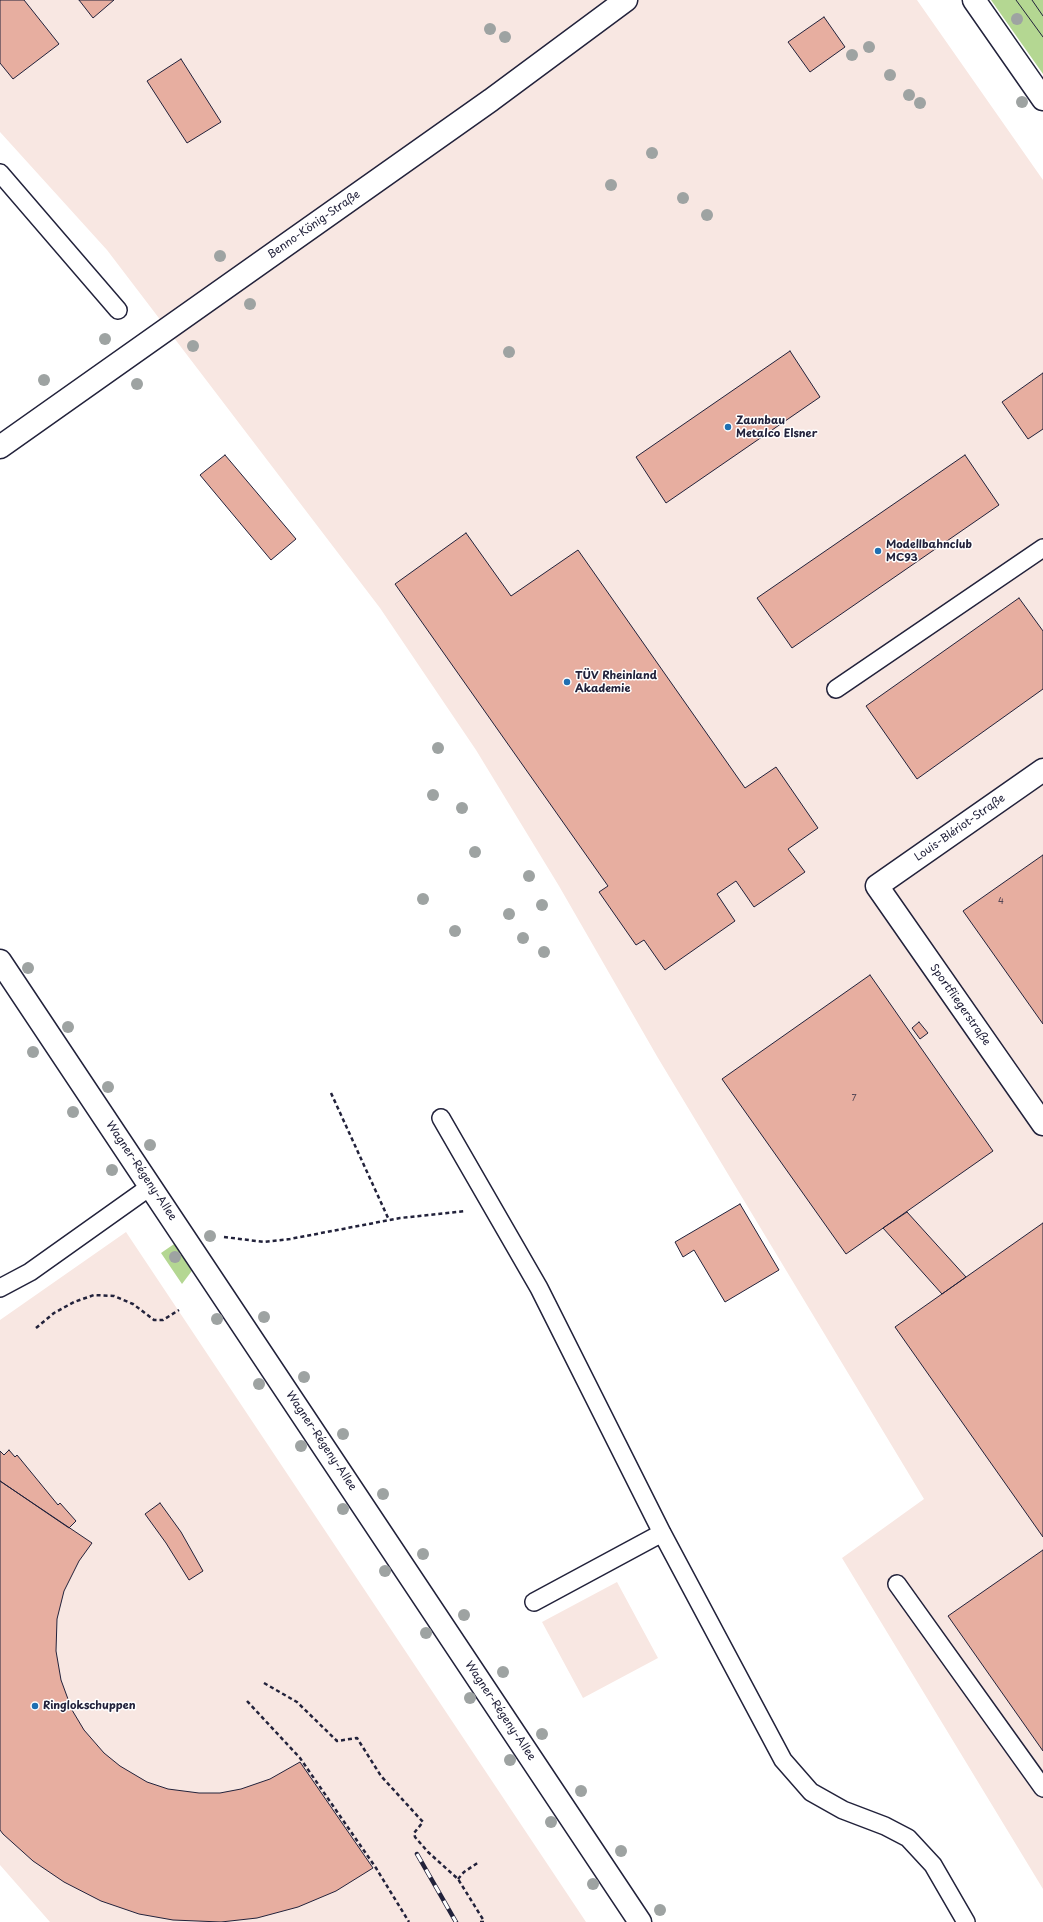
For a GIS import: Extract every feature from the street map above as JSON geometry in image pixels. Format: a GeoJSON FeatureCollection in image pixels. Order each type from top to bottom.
{"type":"FeatureCollection","features":[{"type":"Feature","properties":{"kind":"street","name":"Benno-König-Straße"},"geometry":{"type":"LineString","coordinates":[[0,447],[426,146],[626,0]]}},
{"type":"Feature","properties":{"kind":"street"},"geometry":{"type":"LineString","coordinates":[[974,0],[1043,99]]}},
{"type":"Feature","properties":{"kind":"street","name":"Louis-Blériot-Straße"},"geometry":{"type":"LineString","coordinates":[[876,886],[1043,770]]}},
{"type":"Feature","properties":{"kind":"street","name":"Sportfliegerstraße"},"geometry":{"type":"LineString","coordinates":[[876,886],[1043,1124]]}},
{"type":"Feature","properties":{"kind":"street","name":"Wagner-Régeny-Allee"},"geometry":{"type":"LineString","coordinates":[[0,961],[640,1922]]}},
{"type":"Feature","properties":{"kind":"lane"},"geometry":{"type":"LineString","coordinates":[[0,173],[118,310]]}},
{"type":"Feature","properties":{"kind":"lane"},"geometry":{"type":"LineString","coordinates":[[836,689],[1043,548]]}},
{"type":"Feature","properties":{"kind":"lane"},"geometry":{"type":"LineString","coordinates":[[441,1118],[538,1288],[662,1533],[783,1760],[811,1792],[843,1810],[885,1826],[908,1838],[933,1866],[966,1922]]}},
{"type":"Feature","properties":{"kind":"lane"},"geometry":{"type":"LineString","coordinates":[[0,1288],[30,1272],[151,1186]]}},
{"type":"Feature","properties":{"kind":"lane"},"geometry":{"type":"LineString","coordinates":[[534,1602],[662,1533]]}},
{"type":"Feature","properties":{"kind":"lane"},"geometry":{"type":"LineString","coordinates":[[897,1584],[1043,1788]]}},
{"type":"Feature","properties":{"kind":"path"},"geometry":{"type":"LineString","coordinates":[[331,1093],[389,1220]]}},
{"type":"Feature","properties":{"kind":"path"},"geometry":{"type":"LineString","coordinates":[[224,1237],[264,1242],[389,1220],[494,1209]]}},
{"type":"Feature","properties":{"kind":"path"},"geometry":{"type":"LineString","coordinates":[[36,1328],[54,1313],[74,1302],[94,1295],[114,1296],[133,1304],[154,1320],[163,1320],[179,1310]]}},
{"type":"Feature","properties":{"kind":"path"},"geometry":{"type":"LineString","coordinates":[[264,1683],[297,1702],[337,1741],[357,1738],[380,1776],[423,1822],[414,1833],[415,1838],[458,1879],[485,1921],[480,1922]]}},
{"type":"Feature","properties":{"kind":"path"},"geometry":{"type":"LineString","coordinates":[[247,1701],[300,1758],[376,1868],[409,1922]]}},
{"type":"Feature","properties":{"kind":"path"},"geometry":{"type":"LineString","coordinates":[[458,1879],[464,1872],[479,1862]]}},
{"type":"Feature","properties":{"kind":"shaded area"},"geometry":{"type":"Polygon","coordinates":[[[0,0],[917,0],[1043,180],[1043,1889],[842,1558],[924,1499],[658,1058],[559,886],[476,750],[380,608],[107,250],[0,132],[0,0]]]}},
{"type":"Feature","properties":{"kind":"shaded area"},"geometry":{"type":"Polygon","coordinates":[[[126,1232],[586,1922],[50,1922],[0,1865],[0,1320],[126,1232]]]}},
{"type":"Feature","properties":{"kind":"shaded area"},"geometry":{"type":"Polygon","coordinates":[[[617,1582],[658,1658],[583,1698],[542,1622],[617,1582]]]}},
{"type":"Feature","properties":{"kind":"green space"},"geometry":{"type":"Polygon","coordinates":[[[991,0],[1043,0],[1043,74],[991,0]]]}},
{"type":"Feature","properties":{"kind":"green space"},"geometry":{"type":"Polygon","coordinates":[[[177,1242],[194,1268],[182,1284],[161,1253],[177,1242]]]}},
{"type":"Feature","properties":{"kind":"building"},"geometry":{"type":"Polygon","coordinates":[[[0,0],[24,0],[59,44],[13,79],[0,63],[0,0]]]}},
{"type":"Feature","properties":{"kind":"building"},"geometry":{"type":"Polygon","coordinates":[[[79,0],[114,0],[93,18],[79,0]]]}},
{"type":"Feature","properties":{"kind":"building"},"geometry":{"type":"Polygon","coordinates":[[[824,17],[845,47],[810,72],[788,42],[824,17]]]}},
{"type":"Feature","properties":{"kind":"building"},"geometry":{"type":"Polygon","coordinates":[[[181,59],[221,122],[187,143],[147,81],[181,59]]]}},
{"type":"Feature","properties":{"kind":"building","name":"Zaunbau Metalco Elsner"},"geometry":{"type":"Polygon","coordinates":[[[790,351],[820,397],[666,503],[636,457],[790,351]]]}},
{"type":"Feature","properties":{"kind":"building"},"geometry":{"type":"Polygon","coordinates":[[[1043,373],[1043,429],[1028,439],[1002,402],[1043,373]]]}},
{"type":"Feature","properties":{"kind":"building"},"geometry":{"type":"Polygon","coordinates":[[[225,455],[296,539],[271,560],[200,475],[225,455]]]}},
{"type":"Feature","properties":{"kind":"building","name":"Modellbahnclub MC93"},"geometry":{"type":"Polygon","coordinates":[[[965,455],[999,505],[792,648],[757,598],[965,455]]]}},
{"type":"Feature","properties":{"kind":"building","name":"TÜV Rheinland Akademie"},"geometry":{"type":"Polygon","coordinates":[[[466,533],[511,596],[578,550],[745,788],[776,767],[818,828],[788,849],[805,872],[754,907],[736,881],[717,894],[735,921],[665,970],[644,940],[636,945],[599,892],[608,886],[395,584],[466,533]]]}},
{"type":"Feature","properties":{"kind":"building"},"geometry":{"type":"Polygon","coordinates":[[[1019,598],[1043,631],[1043,689],[917,779],[866,706],[1019,598]]]}},
{"type":"Feature","properties":{"kind":"building"},"geometry":{"type":"Polygon","coordinates":[[[1043,855],[1043,1024],[963,911],[1043,855]]]}},
{"type":"Feature","properties":{"kind":"building"},"geometry":{"type":"Polygon","coordinates":[[[870,975],[993,1151],[846,1254],[722,1079],[870,975]]]}},
{"type":"Feature","properties":{"kind":"building"},"geometry":{"type":"Polygon","coordinates":[[[919,1022],[928,1033],[920,1039],[912,1028],[919,1022]]]}},
{"type":"Feature","properties":{"kind":"building"},"geometry":{"type":"Polygon","coordinates":[[[740,1204],[779,1270],[725,1302],[694,1250],[683,1257],[675,1242],[740,1204]]]}},
{"type":"Feature","properties":{"kind":"building"},"geometry":{"type":"Polygon","coordinates":[[[907,1212],[966,1277],[942,1294],[883,1228],[907,1212]]]}},
{"type":"Feature","properties":{"kind":"building"},"geometry":{"type":"Polygon","coordinates":[[[1043,1223],[1043,1537],[895,1327],[1043,1223]]]}},
{"type":"Feature","properties":{"kind":"building"},"geometry":{"type":"Polygon","coordinates":[[[9,1450],[15,1457],[17,1455],[58,1505],[60,1503],[76,1521],[69,1528],[0,1481],[0,1451],[4,1455],[9,1450]]]}},
{"type":"Feature","properties":{"kind":"building","name":"Ringlokschuppen"},"geometry":{"type":"Polygon","coordinates":[[[0,1481],[92,1543],[79,1561],[64,1591],[57,1619],[56,1651],[61,1680],[72,1710],[84,1730],[104,1753],[120,1766],[147,1782],[168,1789],[199,1793],[220,1793],[241,1789],[270,1779],[300,1762],[373,1868],[336,1891],[298,1907],[257,1918],[221,1922],[173,1920],[139,1914],[101,1901],[64,1882],[33,1861],[3,1834],[0,1830],[0,1481]]]}},
{"type":"Feature","properties":{"kind":"building"},"geometry":{"type":"Polygon","coordinates":[[[160,1503],[181,1532],[203,1571],[189,1580],[166,1543],[145,1514],[160,1503]]]}},
{"type":"Feature","properties":{"kind":"building"},"geometry":{"type":"Polygon","coordinates":[[[1043,1550],[1043,1751],[948,1616],[1043,1550]]]}},
{"type":"Feature","properties":{"kind":"tram line"},"geometry":{"type":"LineString","coordinates":[[1016,0],[1043,37]]}},
{"type":"Feature","properties":{"kind":"tram line"},"geometry":{"type":"LineString","coordinates":[[1032,0],[1043,16]]}},
{"type":"Feature","properties":{"kind":"railway"},"geometry":{"type":"LineString","coordinates":[[417,1854],[456,1922]]}},
{"type":"Feature","properties":{"kind":"place","name":"Zaunbau Metalco Elsner"},"geometry":{"type":"Point","coordinates":[728,427]}},
{"type":"Feature","properties":{"kind":"place","name":"Modellbahnclub MC93"},"geometry":{"type":"Point","coordinates":[878,551]}},
{"type":"Feature","properties":{"kind":"place","name":"TÜV Rheinland Akademie"},"geometry":{"type":"Point","coordinates":[567,682]}},
{"type":"Feature","properties":{"kind":"place","name":"Ringlokschuppen"},"geometry":{"type":"Point","coordinates":[35,1706]}}]}
